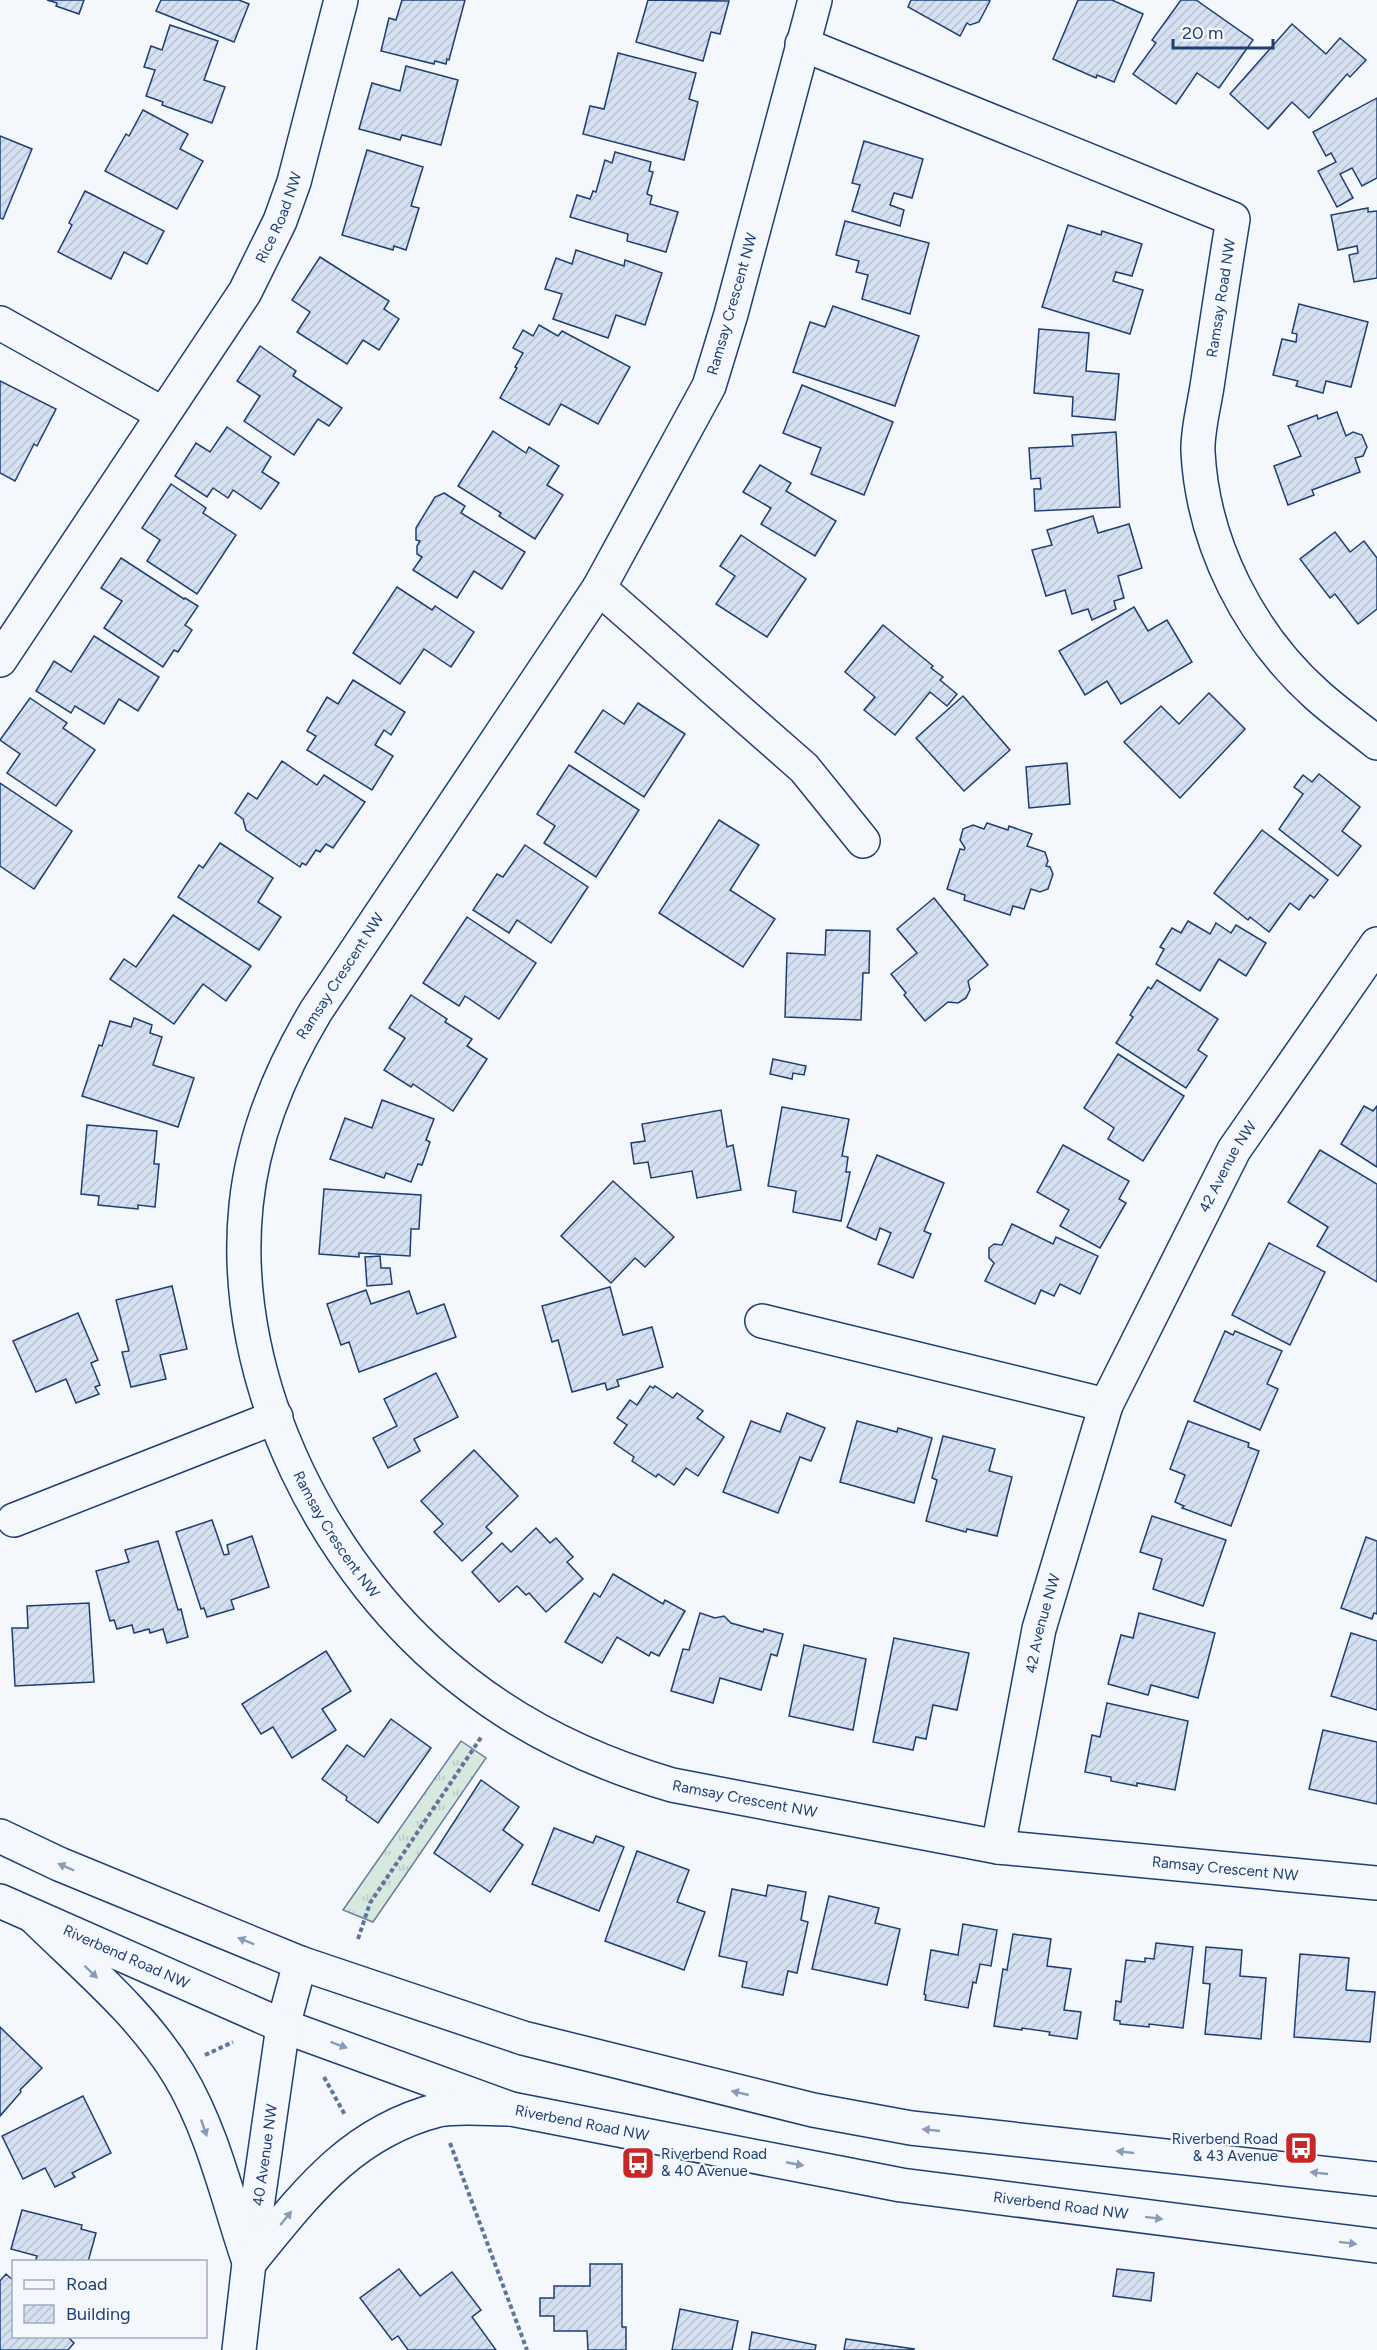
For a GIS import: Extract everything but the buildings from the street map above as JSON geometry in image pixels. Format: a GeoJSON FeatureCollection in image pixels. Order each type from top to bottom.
{"type":"FeatureCollection","features":[{"type":"Feature","properties":{"kind":"street","name":"Rice Road NW"},"geometry":{"type":"LineString","coordinates":[[0,660],[245,292],[280,221],[294,182],[341,0]]}},
{"type":"Feature","properties":{"kind":"street","name":"Ramsay Crescent NW"},"geometry":{"type":"LineString","coordinates":[[815,0],[801,44],[731,314],[709,386],[599,588],[316,1011],[294,1047],[277,1085],[252,1164],[246,1206],[244,1249],[246,1292],[251,1335],[262,1377],[293,1461],[314,1503],[337,1543],[394,1617],[464,1682],[504,1710],[585,1755],[628,1772],[672,1785],[998,1846],[1377,1883]]}},
{"type":"Feature","properties":{"kind":"street","name":"Ramsay Road NW"},"geometry":{"type":"LineString","coordinates":[[801,44],[1233,219],[1198,450],[1211,527],[1240,599],[1262,634],[1288,666],[1317,695],[1377,743]]}},
{"type":"Feature","properties":{"kind":"street"},"geometry":{"type":"LineString","coordinates":[[0,323],[163,414]]}},
{"type":"Feature","properties":{"kind":"street"},"geometry":{"type":"LineString","coordinates":[[599,588],[804,768],[863,841]]}},
{"type":"Feature","properties":{"kind":"street","name":"42 Avenue NW"},"geometry":{"type":"LineString","coordinates":[[998,1846],[1039,1629],[1106,1406],[1234,1150],[1377,944]]}},
{"type":"Feature","properties":{"kind":"street"},"geometry":{"type":"LineString","coordinates":[[762,1321],[1106,1406]]}},
{"type":"Feature","properties":{"kind":"street"},"geometry":{"type":"LineString","coordinates":[[14,1520],[276,1417]]}},
{"type":"Feature","properties":{"kind":"street"},"geometry":{"type":"LineString","coordinates":[[0,1836],[59,1864],[300,1963],[523,2038],[813,2110],[911,2128],[1377,2180]]}},
{"type":"Feature","properties":{"kind":"street","name":"Riverbend Road NW"},"geometry":{"type":"LineString","coordinates":[[0,1901],[284,2026],[511,2109],[901,2185],[1377,2247]]}},
{"type":"Feature","properties":{"kind":"street"},"geometry":{"type":"LineString","coordinates":[[34,1917],[132,2013],[179,2074],[199,2114],[249,2263]]}},
{"type":"Feature","properties":{"kind":"street","name":"40 Avenue NW"},"geometry":{"type":"LineString","coordinates":[[239,2350],[249,2263],[284,2026],[300,1963]]}},
{"type":"Feature","properties":{"kind":"street"},"geometry":{"type":"LineString","coordinates":[[249,2263],[310,2188],[361,2146],[401,2123],[440,2110],[511,2109]]}},
{"type":"Feature","properties":{"kind":"path"},"geometry":{"type":"LineString","coordinates":[[357,1940],[370,1902],[483,1734],[504,1710]]}},
{"type":"Feature","properties":{"kind":"path"},"geometry":{"type":"LineString","coordinates":[[202,2056],[230,2042],[237,2043]]}},
{"type":"Feature","properties":{"kind":"path"},"geometry":{"type":"LineString","coordinates":[[325,2069],[324,2076],[348,2121]]}},
{"type":"Feature","properties":{"kind":"path"},"geometry":{"type":"LineString","coordinates":[[450,2143],[527,2350]]}},
{"type":"Feature","properties":{"kind":"green space"},"geometry":{"type":"Polygon","coordinates":[[[461,1741],[486,1758],[373,1922],[343,1910],[461,1741]]]}},
{"type":"Feature","properties":{"kind":"place","name":"Riverbend Road & 43 Avenue"},"geometry":{"type":"Point","coordinates":[1301,2148]}},
{"type":"Feature","properties":{"kind":"place","name":"Riverbend Road & 40 Avenue"},"geometry":{"type":"Point","coordinates":[638,2163]}}]}
